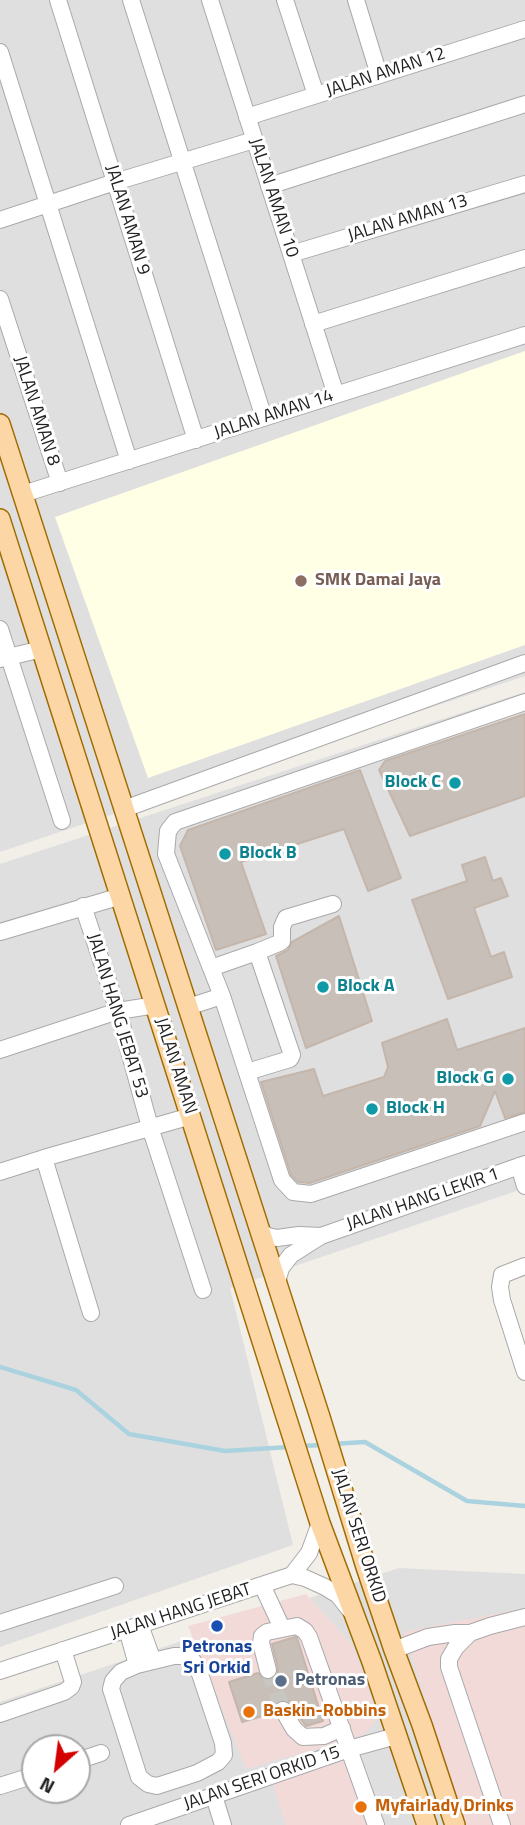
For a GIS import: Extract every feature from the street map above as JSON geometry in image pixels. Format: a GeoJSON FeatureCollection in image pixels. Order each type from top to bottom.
{"type":"FeatureCollection","features":[{"type":"Feature","properties":{"kind":"main road","name":"JALAN AMAN"},"geometry":{"type":"LineString","coordinates":[[0,424],[263,1239]]}},
{"type":"Feature","properties":{"kind":"main road","name":"JALAN AMAN"},"geometry":{"type":"LineString","coordinates":[[0,519],[320,1523],[352,1613]]}},
{"type":"Feature","properties":{"kind":"main road","name":"JALAN SERI ORKID"},"geometry":{"type":"LineString","coordinates":[[263,1239],[394,1650],[455,1825]]}},
{"type":"Feature","properties":{"kind":"main road","name":"JALAN SERI ORKID"},"geometry":{"type":"LineString","coordinates":[[352,1613],[372,1662],[427,1825]]}},
{"type":"Feature","properties":{"kind":"street","name":"JALAN AMAN 9"},"geometry":{"type":"LineString","coordinates":[[58,0],[195,440]]}},
{"type":"Feature","properties":{"kind":"street"},"geometry":{"type":"LineString","coordinates":[[131,0],[264,418]]}},
{"type":"Feature","properties":{"kind":"street","name":"JALAN AMAN 10"},"geometry":{"type":"LineString","coordinates":[[210,0],[336,395]]}},
{"type":"Feature","properties":{"kind":"street"},"geometry":{"type":"LineString","coordinates":[[285,0],[316,95]]}},
{"type":"Feature","properties":{"kind":"street"},"geometry":{"type":"LineString","coordinates":[[356,0],[379,75]]}},
{"type":"Feature","properties":{"kind":"street","name":"JALAN AMAN 12"},"geometry":{"type":"LineString","coordinates":[[247,117],[525,29]]}},
{"type":"Feature","properties":{"kind":"street"},"geometry":{"type":"LineString","coordinates":[[0,52],[129,461]]}},
{"type":"Feature","properties":{"kind":"street"},"geometry":{"type":"LineString","coordinates":[[269,186],[525,104]]}},
{"type":"Feature","properties":{"kind":"street"},"geometry":{"type":"LineString","coordinates":[[0,220],[115,181],[254,141]]}},
{"type":"Feature","properties":{"kind":"street","name":"JALAN AMAN 13"},"geometry":{"type":"LineString","coordinates":[[291,254],[525,184]]}},
{"type":"Feature","properties":{"kind":"street"},"geometry":{"type":"LineString","coordinates":[[313,324],[525,258]]}},
{"type":"Feature","properties":{"kind":"street","name":"JALAN AMAN 8"},"geometry":{"type":"LineString","coordinates":[[0,299],[60,483]]}},
{"type":"Feature","properties":{"kind":"street","name":"JALAN AMAN 14"},"geometry":{"type":"LineString","coordinates":[[23,494],[525,335]]}},
{"type":"Feature","properties":{"kind":"street"},"geometry":{"type":"LineString","coordinates":[[0,629],[5,657],[62,821]]}},
{"type":"Feature","properties":{"kind":"street"},"geometry":{"type":"LineString","coordinates":[[5,657],[42,649]]}},
{"type":"Feature","properties":{"kind":"street"},"geometry":{"type":"LineString","coordinates":[[124,809],[525,663]]}},
{"type":"Feature","properties":{"kind":"street"},"geometry":{"type":"LineString","coordinates":[[525,702],[175,822],[168,831],[166,854],[222,996],[282,1180],[293,1192],[311,1194],[525,1122]]}},
{"type":"Feature","properties":{"kind":"street"},"geometry":{"type":"LineString","coordinates":[[0,932],[121,896]]}},
{"type":"Feature","properties":{"kind":"street"},"geometry":{"type":"LineString","coordinates":[[211,968],[282,941],[282,927],[286,918],[333,904]]}},
{"type":"Feature","properties":{"kind":"street","name":"JALAN HANG JEBAT 53"},"geometry":{"type":"LineString","coordinates":[[83,906],[203,1290]]}},
{"type":"Feature","properties":{"kind":"street"},"geometry":{"type":"LineString","coordinates":[[247,1072],[290,1059],[292,1055],[257,952]]}},
{"type":"Feature","properties":{"kind":"street"},"geometry":{"type":"LineString","coordinates":[[188,1007],[222,996]]}},
{"type":"Feature","properties":{"kind":"street"},"geometry":{"type":"LineString","coordinates":[[0,1050],[118,1011],[156,1005]]}},
{"type":"Feature","properties":{"kind":"street"},"geometry":{"type":"LineString","coordinates":[[0,1172],[191,1116]]}},
{"type":"Feature","properties":{"kind":"street"},"geometry":{"type":"LineString","coordinates":[[44,1158],[91,1314]]}},
{"type":"Feature","properties":{"kind":"street"},"geometry":{"type":"LineString","coordinates":[[522,1165],[525,1186]]}},
{"type":"Feature","properties":{"kind":"street","name":"JALAN HANG LEKIR 1"},"geometry":{"type":"LineString","coordinates":[[277,1282],[284,1262],[321,1236],[522,1165]]}},
{"type":"Feature","properties":{"kind":"street","name":"JALAN HANG LEKIR 1"},"geometry":{"type":"LineString","coordinates":[[263,1239],[268,1236],[321,1236]]}},
{"type":"Feature","properties":{"kind":"street"},"geometry":{"type":"LineString","coordinates":[[525,1266],[502,1275],[500,1287],[525,1371]]}},
{"type":"Feature","properties":{"kind":"street"},"geometry":{"type":"LineString","coordinates":[[320,1523],[309,1553],[292,1575],[305,1578],[338,1595],[352,1613]]}},
{"type":"Feature","properties":{"kind":"street","name":"JALAN HANG JEBAT"},"geometry":{"type":"LineString","coordinates":[[0,1671],[292,1575]]}},
{"type":"Feature","properties":{"kind":"street"},"geometry":{"type":"LineString","coordinates":[[262,1585],[282,1628]]}},
{"type":"Feature","properties":{"kind":"street"},"geometry":{"type":"LineString","coordinates":[[0,1623],[115,1586]]}},
{"type":"Feature","properties":{"kind":"street"},"geometry":{"type":"LineString","coordinates":[[394,1650],[428,1637],[470,1633],[525,1617]]}},
{"type":"Feature","properties":{"kind":"street"},"geometry":{"type":"LineString","coordinates":[[268,1670],[261,1643],[262,1636],[267,1632],[297,1626],[305,1631],[376,1825]]}},
{"type":"Feature","properties":{"kind":"street"},"geometry":{"type":"LineString","coordinates":[[134,1627],[153,1661]]}},
{"type":"Feature","properties":{"kind":"street"},"geometry":{"type":"LineString","coordinates":[[134,1627],[136,1665]]}},
{"type":"Feature","properties":{"kind":"street"},"geometry":{"type":"LineString","coordinates":[[470,1633],[456,1647],[449,1659],[449,1667],[502,1825]]}},
{"type":"Feature","properties":{"kind":"street"},"geometry":{"type":"LineString","coordinates":[[0,1714],[64,1692],[71,1687],[73,1682],[64,1650]]}},
{"type":"Feature","properties":{"kind":"street"},"geometry":{"type":"LineString","coordinates":[[174,1656],[183,1656],[193,1661],[200,1674],[223,1743],[224,1755],[218,1762],[197,1773],[157,1786],[148,1784],[139,1777],[111,1689],[113,1681],[121,1672],[136,1665],[174,1656]]}},
{"type":"Feature","properties":{"kind":"street"},"geometry":{"type":"LineString","coordinates":[[283,1710],[294,1729],[303,1737],[324,1736],[342,1728]]}},
{"type":"Feature","properties":{"kind":"street","name":"JALAN SERI ORKID 15"},"geometry":{"type":"LineString","coordinates":[[129,1825],[349,1749],[396,1736]]}},
{"type":"Feature","properties":{"kind":"street"},"geometry":{"type":"LineString","coordinates":[[91,1756],[101,1753]]}},
{"type":"Feature","properties":{"kind":"street"},"geometry":{"type":"LineString","coordinates":[[0,1786],[21,1779]]}},
{"type":"Feature","properties":{"kind":"street"},"geometry":{"type":"LineString","coordinates":[[214,1796],[223,1825]]}},
{"type":"Feature","properties":{"kind":"shaded area"},"geometry":{"type":"Polygon","coordinates":[[[0,0],[525,0],[525,676],[0,852],[0,0]]]}},
{"type":"Feature","properties":{"kind":"shaded area","name":"SMK Damai Jaya"},"geometry":{"type":"Polygon","coordinates":[[[525,351],[525,645],[148,778],[55,517],[525,351]]]}},
{"type":"Feature","properties":{"kind":"shaded area"},"geometry":{"type":"Polygon","coordinates":[[[525,692],[525,1188],[230,1288],[293,1545],[0,1647],[0,864],[525,692]]]}},
{"type":"Feature","properties":{"kind":"shaded area"},"geometry":{"type":"Polygon","coordinates":[[[399,1568],[525,1574],[525,1825],[0,1825],[0,1702],[399,1568]]]}},
{"type":"Feature","properties":{"kind":"shaded area"},"geometry":{"type":"Polygon","coordinates":[[[306,1594],[352,1644],[378,1718],[364,1735],[246,1769],[188,1626],[306,1594]]]}},
{"type":"Feature","properties":{"kind":"shaded area"},"geometry":{"type":"Polygon","coordinates":[[[525,1608],[525,1825],[465,1825],[404,1632],[525,1608]]]}},
{"type":"Feature","properties":{"kind":"shaded area"},"geometry":{"type":"Polygon","coordinates":[[[345,1757],[369,1825],[286,1825],[272,1782],[345,1757]]]}},
{"type":"Feature","properties":{"kind":"building","name":"Block C"},"geometry":{"type":"Polygon","coordinates":[[[525,714],[525,796],[410,836],[379,770],[385,761],[525,714]]]}},
{"type":"Feature","properties":{"kind":"building","name":"Block B"},"geometry":{"type":"Polygon","coordinates":[[[360,770],[401,878],[368,891],[344,829],[241,862],[266,934],[216,950],[180,846],[188,830],[360,770]]]}},
{"type":"Feature","properties":{"kind":"building"},"geometry":{"type":"Polygon","coordinates":[[[485,857],[493,881],[501,878],[508,896],[474,908],[491,957],[504,952],[512,977],[448,999],[412,900],[467,881],[462,865],[485,857]]]}},
{"type":"Feature","properties":{"kind":"building","name":"Block A"},"geometry":{"type":"Polygon","coordinates":[[[339,916],[372,1021],[306,1048],[276,956],[288,950],[292,942],[339,916]]]}},
{"type":"Feature","properties":{"kind":"building","name":"Block H"},"geometry":{"type":"Polygon","coordinates":[[[447,1019],[457,1050],[525,1028],[525,1112],[505,1118],[495,1091],[480,1126],[310,1183],[298,1182],[291,1175],[261,1082],[314,1069],[323,1096],[384,1077],[388,1067],[382,1043],[447,1019]]]}},
{"type":"Feature","properties":{"kind":"building"},"geometry":{"type":"Polygon","coordinates":[[[295,1637],[323,1721],[306,1726],[295,1706],[282,1700],[274,1704],[273,1713],[242,1722],[229,1682],[258,1673],[265,1680],[275,1678],[278,1668],[272,1644],[295,1637]]]}},
{"type":"Feature","properties":{"kind":"waterway"},"geometry":{"type":"LineString","coordinates":[[0,1367],[76,1390],[129,1434],[225,1451],[289,1447]]}},
{"type":"Feature","properties":{"kind":"waterway"},"geometry":{"type":"LineString","coordinates":[[332,1444],[365,1442],[467,1501],[525,1506]]}},
{"type":"Feature","properties":{"kind":"waterway"},"geometry":{"type":"LineString","coordinates":[[301,1446],[323,1445]]}},
{"type":"Feature","properties":{"kind":"tunnel"},"geometry":{"type":"LineString","coordinates":[[268,1670],[283,1710]]}},
{"type":"Feature","properties":{"kind":"place","name":"SMK Damai Jaya"},"geometry":{"type":"Point","coordinates":[301,581]}},
{"type":"Feature","properties":{"kind":"place","name":"Block C"},"geometry":{"type":"Point","coordinates":[455,783]}},
{"type":"Feature","properties":{"kind":"place","name":"Block B"},"geometry":{"type":"Point","coordinates":[225,854]}},
{"type":"Feature","properties":{"kind":"place","name":"Block A"},"geometry":{"type":"Point","coordinates":[323,987]}},
{"type":"Feature","properties":{"kind":"place","name":"Block G"},"geometry":{"type":"Point","coordinates":[508,1079]}},
{"type":"Feature","properties":{"kind":"place","name":"Block H"},"geometry":{"type":"Point","coordinates":[372,1109]}},
{"type":"Feature","properties":{"kind":"place","name":"Petronas Sri Orkid"},"geometry":{"type":"Point","coordinates":[217,1626]}},
{"type":"Feature","properties":{"kind":"place","name":"Petronas"},"geometry":{"type":"Point","coordinates":[281,1681]}},
{"type":"Feature","properties":{"kind":"place","name":"Baskin-Robbins"},"geometry":{"type":"Point","coordinates":[249,1712]}},
{"type":"Feature","properties":{"kind":"place","name":"Myfairlady Drinks"},"geometry":{"type":"Point","coordinates":[361,1807]}}]}
